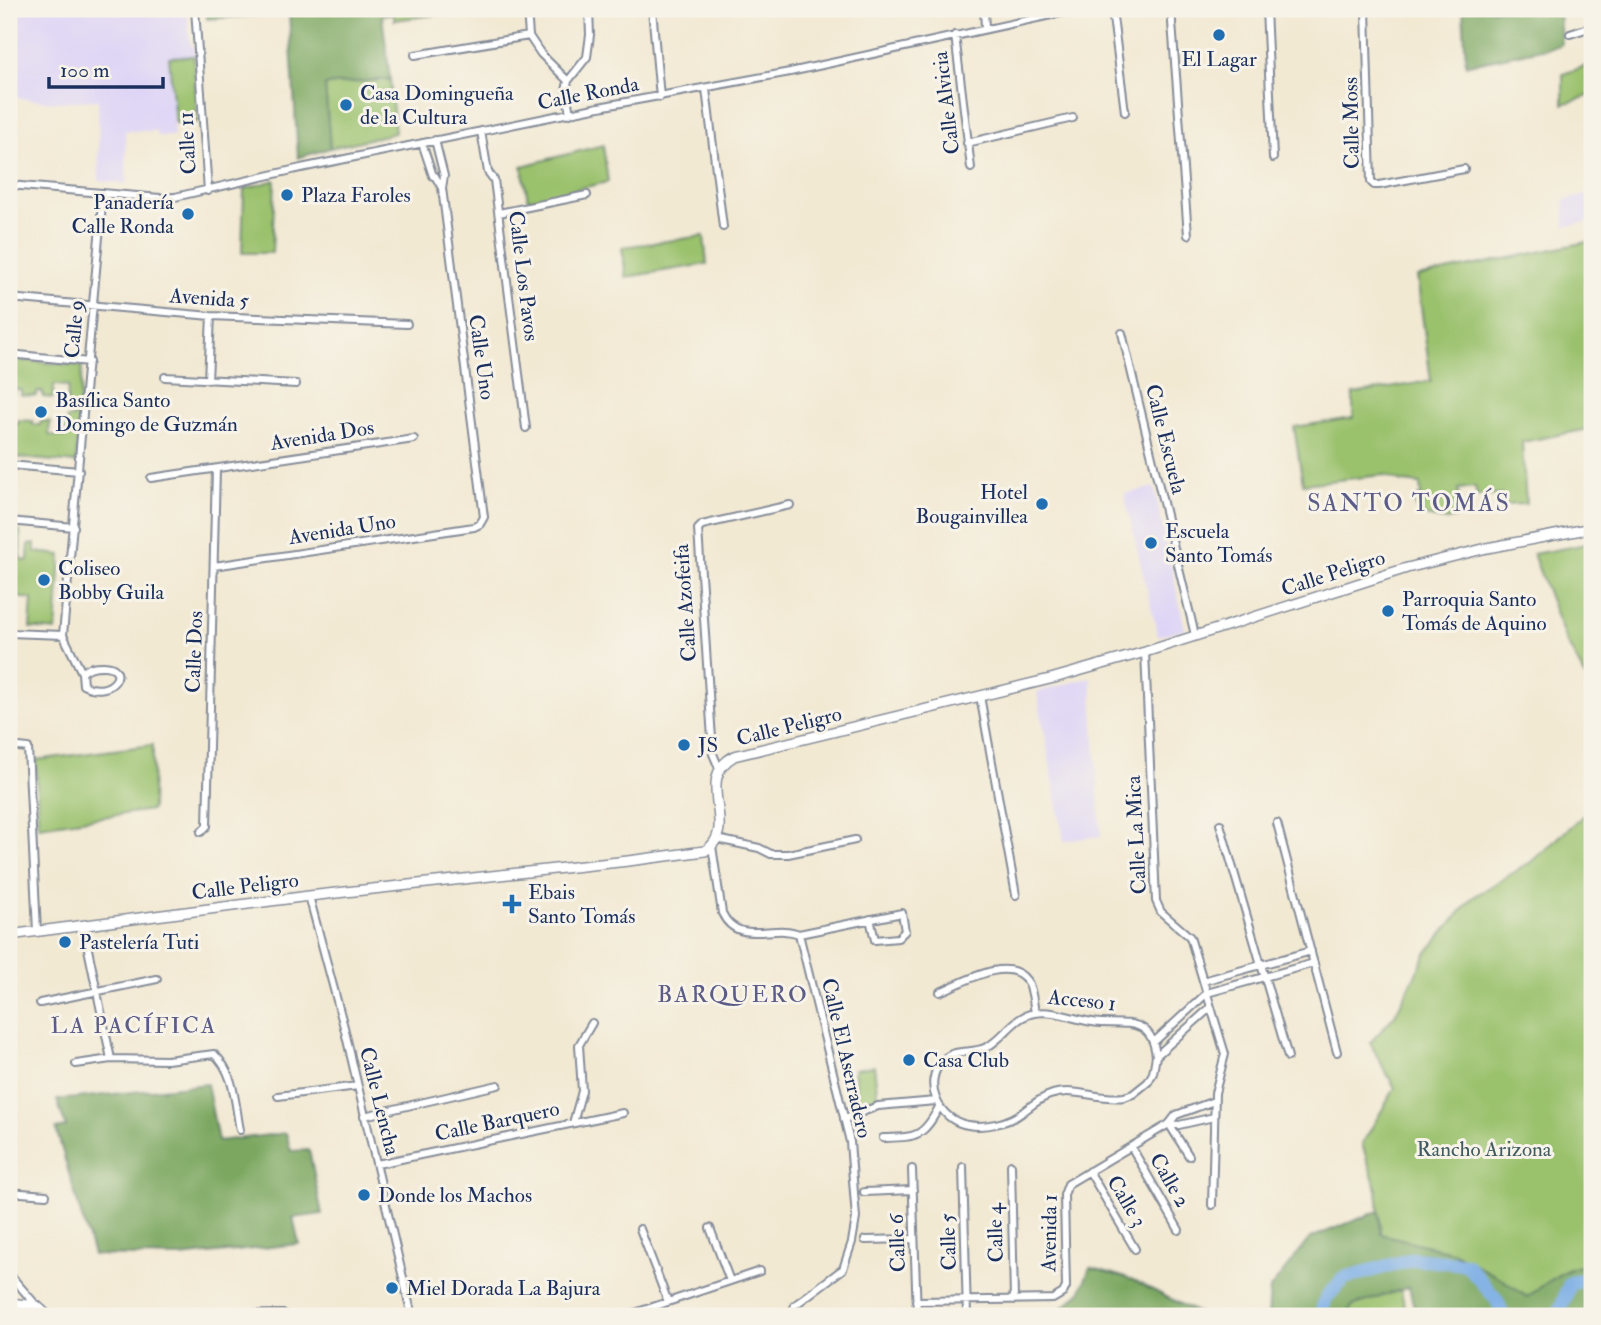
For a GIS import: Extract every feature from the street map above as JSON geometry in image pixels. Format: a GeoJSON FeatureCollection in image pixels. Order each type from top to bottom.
{"type":"FeatureCollection","features":[{"type":"Feature","properties":{"kind":"main road","name":"Calle Peligro"},"geometry":{"type":"LineString","coordinates":[[9,935],[309,896],[692,854],[714,843],[719,820],[716,776],[719,768],[734,756],[1146,652],[1396,571],[1592,528]]}},
{"type":"Feature","properties":{"kind":"main road"},"geometry":{"type":"LineString","coordinates":[[9,1303],[37,1306],[48,1316]]}},
{"type":"Feature","properties":{"kind":"street","name":"Calle 11"},"geometry":{"type":"LineString","coordinates":[[195,9],[208,191]]}},
{"type":"Feature","properties":{"kind":"street"},"geometry":{"type":"LineString","coordinates":[[527,9],[529,36],[541,54],[568,80]]}},
{"type":"Feature","properties":{"kind":"street"},"geometry":{"type":"LineString","coordinates":[[570,114],[566,91],[568,80],[587,57],[589,9]]}},
{"type":"Feature","properties":{"kind":"street"},"geometry":{"type":"LineString","coordinates":[[652,9],[660,97]]}},
{"type":"Feature","properties":{"kind":"street"},"geometry":{"type":"LineString","coordinates":[[984,9],[985,28]]}},
{"type":"Feature","properties":{"kind":"street","name":"Calle Ronda"},"geometry":{"type":"LineString","coordinates":[[9,186],[168,198],[435,140],[706,89],[1057,11],[1079,9]]}},
{"type":"Feature","properties":{"kind":"street"},"geometry":{"type":"LineString","coordinates":[[1112,9],[1125,112]]}},
{"type":"Feature","properties":{"kind":"street"},"geometry":{"type":"LineString","coordinates":[[1171,9],[1188,235]]}},
{"type":"Feature","properties":{"kind":"street"},"geometry":{"type":"LineString","coordinates":[[1266,9],[1273,158]]}},
{"type":"Feature","properties":{"kind":"street","name":"Calle Moss"},"geometry":{"type":"LineString","coordinates":[[1366,9],[1371,182],[1374,186],[1379,186],[1464,169]]}},
{"type":"Feature","properties":{"kind":"street"},"geometry":{"type":"LineString","coordinates":[[1570,34],[1592,27]]}},
{"type":"Feature","properties":{"kind":"street","name":"Calle Alvicia"},"geometry":{"type":"LineString","coordinates":[[955,35],[971,168]]}},
{"type":"Feature","properties":{"kind":"street"},"geometry":{"type":"LineString","coordinates":[[415,55],[529,36]]}},
{"type":"Feature","properties":{"kind":"street"},"geometry":{"type":"LineString","coordinates":[[706,89],[723,227]]}},
{"type":"Feature","properties":{"kind":"street"},"geometry":{"type":"LineString","coordinates":[[967,143],[1073,118]]}},
{"type":"Feature","properties":{"kind":"street","name":"Calle Los Pavos"},"geometry":{"type":"LineString","coordinates":[[481,131],[488,172],[494,180],[526,428]]}},
{"type":"Feature","properties":{"kind":"street","name":"Calle Uno"},"geometry":{"type":"LineString","coordinates":[[435,140],[444,176],[442,188],[485,510],[480,524],[474,527]]}},
{"type":"Feature","properties":{"kind":"street","name":"Calle Uno"},"geometry":{"type":"LineString","coordinates":[[422,143],[433,176],[442,188]]}},
{"type":"Feature","properties":{"kind":"street","name":"Calle 9"},"geometry":{"type":"LineString","coordinates":[[63,635],[103,193]]}},
{"type":"Feature","properties":{"kind":"street"},"geometry":{"type":"LineString","coordinates":[[499,213],[587,195]]}},
{"type":"Feature","properties":{"kind":"street","name":"Avenida 5"},"geometry":{"type":"LineString","coordinates":[[9,298],[211,316],[407,324]]}},
{"type":"Feature","properties":{"kind":"street"},"geometry":{"type":"LineString","coordinates":[[208,380],[211,316]]}},
{"type":"Feature","properties":{"kind":"street","name":"Calle Escuela"},"geometry":{"type":"LineString","coordinates":[[1122,332],[1195,635]]}},
{"type":"Feature","properties":{"kind":"street"},"geometry":{"type":"LineString","coordinates":[[9,354],[89,362]]}},
{"type":"Feature","properties":{"kind":"street"},"geometry":{"type":"LineString","coordinates":[[165,377],[296,384]]}},
{"type":"Feature","properties":{"kind":"street","name":"Avenida Dos"},"geometry":{"type":"LineString","coordinates":[[151,478],[414,439]]}},
{"type":"Feature","properties":{"kind":"street"},"geometry":{"type":"LineString","coordinates":[[9,465],[79,471]]}},
{"type":"Feature","properties":{"kind":"street","name":"Calle Dos"},"geometry":{"type":"LineString","coordinates":[[201,832],[207,826],[216,470]]}},
{"type":"Feature","properties":{"kind":"street","name":"Calle Azofeifa"},"geometry":{"type":"LineString","coordinates":[[719,768],[713,754],[698,529],[702,525],[790,505]]}},
{"type":"Feature","properties":{"kind":"street"},"geometry":{"type":"LineString","coordinates":[[9,521],[74,527]]}},
{"type":"Feature","properties":{"kind":"street","name":"Avenida Uno"},"geometry":{"type":"LineString","coordinates":[[214,566],[474,527]]}},
{"type":"Feature","properties":{"kind":"street"},"geometry":{"type":"LineString","coordinates":[[9,633],[63,635],[82,673],[83,685],[102,689],[110,687],[117,679],[114,668],[108,666],[93,666],[82,673]]}},
{"type":"Feature","properties":{"kind":"street","name":"Calle La Mica"},"geometry":{"type":"LineString","coordinates":[[1146,652],[1156,901],[1161,912],[1190,937],[1225,1054],[1214,1101],[1212,1205]]}},
{"type":"Feature","properties":{"kind":"street"},"geometry":{"type":"LineString","coordinates":[[980,696],[1016,895]]}},
{"type":"Feature","properties":{"kind":"street"},"geometry":{"type":"LineString","coordinates":[[9,746],[28,748],[37,931]]}},
{"type":"Feature","properties":{"kind":"street"},"geometry":{"type":"LineString","coordinates":[[1277,823],[1337,1052]]}},
{"type":"Feature","properties":{"kind":"street"},"geometry":{"type":"LineString","coordinates":[[1220,824],[1288,1057]]}},
{"type":"Feature","properties":{"kind":"street"},"geometry":{"type":"LineString","coordinates":[[855,839],[779,854],[771,854],[759,848],[714,843],[722,913],[726,922],[743,931],[789,931],[799,934],[870,919],[902,913],[905,931],[898,938],[875,940],[870,919]]}},
{"type":"Feature","properties":{"kind":"street","name":"Calle Lencha"},"geometry":{"type":"LineString","coordinates":[[309,896],[358,1086],[412,1316]]}},
{"type":"Feature","properties":{"kind":"street"},"geometry":{"type":"LineString","coordinates":[[83,925],[111,1059]]}},
{"type":"Feature","properties":{"kind":"street","name":"Calle El Aserradero"},"geometry":{"type":"LineString","coordinates":[[791,1316],[795,1305],[842,1269],[852,1242],[856,1218],[850,1142],[799,934]]}},
{"type":"Feature","properties":{"kind":"street"},"geometry":{"type":"LineString","coordinates":[[1203,981],[1311,951]]}},
{"type":"Feature","properties":{"kind":"street"},"geometry":{"type":"LineString","coordinates":[[938,1104],[952,1120],[960,1124],[976,1125],[995,1124],[1013,1118],[1043,1098],[1061,1092],[1124,1097],[1133,1094],[1148,1082],[1156,1056],[1154,1042],[1207,993],[1314,963]]}},
{"type":"Feature","properties":{"kind":"street"},"geometry":{"type":"LineString","coordinates":[[940,992],[992,971],[1013,970],[1028,982],[1035,1013]]}},
{"type":"Feature","properties":{"kind":"street"},"geometry":{"type":"LineString","coordinates":[[40,1003],[158,979]]}},
{"type":"Feature","properties":{"kind":"street"},"geometry":{"type":"LineString","coordinates":[[1156,1056],[1211,1007]]}},
{"type":"Feature","properties":{"kind":"street","name":"Acceso 1"},"geometry":{"type":"LineString","coordinates":[[938,1104],[934,1076],[943,1059],[957,1051],[984,1049],[1024,1016],[1050,1012],[1098,1023],[1129,1023],[1146,1031],[1154,1042]]}},
{"type":"Feature","properties":{"kind":"street"},"geometry":{"type":"LineString","coordinates":[[573,1123],[581,1100],[579,1045],[592,1023]]}},
{"type":"Feature","properties":{"kind":"street"},"geometry":{"type":"LineString","coordinates":[[76,1064],[111,1059],[167,1060],[214,1054],[224,1063],[230,1077],[240,1130]]}},
{"type":"Feature","properties":{"kind":"street"},"geometry":{"type":"LineString","coordinates":[[364,1116],[498,1085]]}},
{"type":"Feature","properties":{"kind":"street"},"geometry":{"type":"LineString","coordinates":[[278,1097],[358,1086]]}},
{"type":"Feature","properties":{"kind":"street","name":"Avenida 1"},"geometry":{"type":"LineString","coordinates":[[916,1301],[1053,1299],[1063,1293],[1066,1287],[1064,1195],[1068,1184],[1132,1148],[1169,1124],[1176,1115],[1214,1101]]}},
{"type":"Feature","properties":{"kind":"street"},"geometry":{"type":"LineString","coordinates":[[844,1119],[878,1107],[938,1104]]}},
{"type":"Feature","properties":{"kind":"street"},"geometry":{"type":"LineString","coordinates":[[883,1138],[920,1135],[938,1104]]}},
{"type":"Feature","properties":{"kind":"street","name":"Calle Barquero"},"geometry":{"type":"LineString","coordinates":[[377,1164],[623,1113]]}},
{"type":"Feature","properties":{"kind":"street","name":"Avenida 1"},"geometry":{"type":"LineString","coordinates":[[1169,1124],[1179,1125],[1214,1117]]}},
{"type":"Feature","properties":{"kind":"street"},"geometry":{"type":"LineString","coordinates":[[1169,1124],[1189,1156]]}},
{"type":"Feature","properties":{"kind":"street","name":"Calle 2"},"geometry":{"type":"LineString","coordinates":[[1132,1148],[1179,1230]]}},
{"type":"Feature","properties":{"kind":"street","name":"Calle 4"},"geometry":{"type":"LineString","coordinates":[[1011,1165],[1014,1300]]}},
{"type":"Feature","properties":{"kind":"street","name":"Calle 5"},"geometry":{"type":"LineString","coordinates":[[963,1167],[967,1316]]}},
{"type":"Feature","properties":{"kind":"street","name":"Calle 6"},"geometry":{"type":"LineString","coordinates":[[912,1169],[916,1316]]}},
{"type":"Feature","properties":{"kind":"street","name":"Calle 3"},"geometry":{"type":"LineString","coordinates":[[1089,1171],[1135,1249]]}},
{"type":"Feature","properties":{"kind":"street"},"geometry":{"type":"LineString","coordinates":[[864,1192],[913,1190]]}},
{"type":"Feature","properties":{"kind":"street"},"geometry":{"type":"LineString","coordinates":[[9,1192],[46,1195]]}},
{"type":"Feature","properties":{"kind":"street"},"geometry":{"type":"LineString","coordinates":[[710,1228],[730,1282]]}},
{"type":"Feature","properties":{"kind":"street"},"geometry":{"type":"LineString","coordinates":[[640,1229],[668,1302]]}},
{"type":"Feature","properties":{"kind":"street"},"geometry":{"type":"LineString","coordinates":[[864,1240],[914,1239]]}},
{"type":"Feature","properties":{"kind":"street"},"geometry":{"type":"LineString","coordinates":[[626,1316],[760,1271]]}},
{"type":"Feature","properties":{"kind":"street"},"geometry":{"type":"LineString","coordinates":[[9,1274],[37,1306]]}},
{"type":"Feature","properties":{"kind":"street"},"geometry":{"type":"LineString","coordinates":[[94,1316],[287,1316]]}},
{"type":"Feature","properties":{"kind":"shaded area"},"geometry":{"type":"Polygon","coordinates":[[[45,9],[187,9],[194,56],[169,58],[174,136],[157,136],[157,131],[125,131],[127,184],[99,181],[98,100],[54,102],[9,97],[13,38],[9,13],[45,9]]]}},
{"type":"Feature","properties":{"kind":"shaded area"},"geometry":{"type":"Polygon","coordinates":[[[1592,194],[1592,221],[1565,227],[1564,200],[1592,194]]]}},
{"type":"Feature","properties":{"kind":"shaded area","name":"Escuela Santo Tomás"},"geometry":{"type":"Polygon","coordinates":[[[1154,487],[1185,629],[1158,636],[1124,494],[1154,487]]]}},
{"type":"Feature","properties":{"kind":"shaded area"},"geometry":{"type":"Polygon","coordinates":[[[1091,677],[1101,836],[1064,841],[1037,692],[1091,677]]]}},
{"type":"Feature","properties":{"kind":"green space"},"geometry":{"type":"Polygon","coordinates":[[[206,9],[393,9],[394,13],[382,15],[390,79],[325,85],[330,148],[298,158],[289,13],[207,19],[206,9]]]}},
{"type":"Feature","properties":{"kind":"green space"},"geometry":{"type":"Polygon","coordinates":[[[394,9],[484,9],[394,20],[394,9]]]}},
{"type":"Feature","properties":{"kind":"green space"},"geometry":{"type":"Polygon","coordinates":[[[1463,9],[1559,9],[1561,45],[1466,65],[1463,9]]]}},
{"type":"Feature","properties":{"kind":"green space"},"geometry":{"type":"Polygon","coordinates":[[[194,56],[197,122],[175,123],[169,57],[194,56]]]}},
{"type":"Feature","properties":{"kind":"green space"},"geometry":{"type":"Polygon","coordinates":[[[1592,64],[1592,95],[1563,104],[1563,74],[1592,64]]]}},
{"type":"Feature","properties":{"kind":"green space"},"geometry":{"type":"Polygon","coordinates":[[[390,79],[395,133],[330,148],[325,85],[390,79]]]}},
{"type":"Feature","properties":{"kind":"green space"},"geometry":{"type":"Polygon","coordinates":[[[603,145],[608,182],[528,200],[522,166],[603,145]]]}},
{"type":"Feature","properties":{"kind":"green space"},"geometry":{"type":"Polygon","coordinates":[[[275,180],[272,253],[242,253],[244,189],[275,180]]]}},
{"type":"Feature","properties":{"kind":"green space"},"geometry":{"type":"Polygon","coordinates":[[[704,236],[707,264],[626,277],[622,247],[704,236]]]}},
{"type":"Feature","properties":{"kind":"green space"},"geometry":{"type":"Polygon","coordinates":[[[1592,241],[1592,453],[1589,429],[1522,442],[1526,504],[1503,505],[1501,495],[1477,496],[1475,487],[1458,489],[1461,516],[1447,520],[1418,515],[1415,502],[1416,497],[1421,495],[1420,484],[1383,475],[1303,484],[1294,427],[1353,418],[1353,394],[1431,381],[1417,277],[1592,241]]]}},
{"type":"Feature","properties":{"kind":"green space"},"geometry":{"type":"Polygon","coordinates":[[[9,359],[82,366],[76,463],[9,457],[9,419],[18,424],[18,420],[33,421],[33,425],[40,425],[41,421],[50,422],[49,435],[65,437],[67,418],[73,418],[74,407],[67,406],[68,386],[54,385],[53,398],[43,397],[43,392],[37,392],[36,396],[21,395],[21,390],[14,389],[14,394],[9,394],[9,359]]]}},
{"type":"Feature","properties":{"kind":"green space","name":"Coliseo Bobby Guila"},"geometry":{"type":"Polygon","coordinates":[[[9,530],[20,531],[21,559],[25,561],[28,560],[29,544],[35,544],[35,552],[61,555],[56,631],[30,628],[32,599],[9,596],[9,530]]]}},
{"type":"Feature","properties":{"kind":"green space"},"geometry":{"type":"Polygon","coordinates":[[[1592,543],[1592,689],[1566,641],[1533,554],[1592,543]]]}},
{"type":"Feature","properties":{"kind":"green space"},"geometry":{"type":"Polygon","coordinates":[[[153,745],[152,810],[38,826],[36,760],[153,745]]]}},
{"type":"Feature","properties":{"kind":"green space","name":"Rancho Arizona"},"geometry":{"type":"Polygon","coordinates":[[[1592,808],[1592,1265],[1566,1271],[1527,1298],[1500,1278],[1381,1234],[1377,1190],[1362,1144],[1395,1088],[1370,1043],[1395,1015],[1427,952],[1472,898],[1531,862],[1592,808]]]}},
{"type":"Feature","properties":{"kind":"green space"},"geometry":{"type":"Polygon","coordinates":[[[874,1066],[878,1099],[858,1102],[854,1069],[874,1066]]]}},
{"type":"Feature","properties":{"kind":"green space"},"geometry":{"type":"Polygon","coordinates":[[[207,1084],[218,1141],[286,1133],[291,1151],[309,1150],[322,1214],[293,1218],[299,1244],[180,1257],[93,1255],[56,1129],[66,1127],[57,1100],[207,1084]]]}},
{"type":"Feature","properties":{"kind":"green space"},"geometry":{"type":"Polygon","coordinates":[[[1379,1211],[1381,1234],[1452,1252],[1500,1278],[1527,1297],[1574,1267],[1592,1265],[1592,1316],[1416,1316],[1409,1287],[1352,1306],[1346,1316],[1268,1316],[1270,1289],[1310,1238],[1379,1211]]]}},
{"type":"Feature","properties":{"kind":"green space"},"geometry":{"type":"Polygon","coordinates":[[[1090,1267],[1133,1280],[1204,1316],[1052,1316],[1080,1293],[1090,1267]]]}},
{"type":"Feature","properties":{"kind":"green space"},"geometry":{"type":"Polygon","coordinates":[[[1401,1290],[1406,1316],[1346,1316],[1352,1306],[1401,1290]]]}},
{"type":"Feature","properties":{"kind":"waterway"},"geometry":{"type":"LineString","coordinates":[[1320,1316],[1326,1298],[1344,1278],[1414,1259],[1466,1264],[1497,1300],[1503,1316]]}},
{"type":"Feature","properties":{"kind":"waterway"},"geometry":{"type":"LineString","coordinates":[[1558,1316],[1570,1283],[1592,1277]]}},
{"type":"Feature","properties":{"kind":"place","name":"El Lagar"},"geometry":{"type":"Point","coordinates":[1219,35]}},
{"type":"Feature","properties":{"kind":"place","name":"Casa Domingueña de la Cultura"},"geometry":{"type":"Point","coordinates":[346,105]}},
{"type":"Feature","properties":{"kind":"place","name":"Plaza Faroles"},"geometry":{"type":"Point","coordinates":[287,195]}},
{"type":"Feature","properties":{"kind":"place","name":"Panadería Calle Ronda"},"geometry":{"type":"Point","coordinates":[188,214]}},
{"type":"Feature","properties":{"kind":"place","name":"Basílica Santo Domingo de Guzmán"},"geometry":{"type":"Point","coordinates":[41,412]}},
{"type":"Feature","properties":{"kind":"place","name":"Hotel Bougainvillea"},"geometry":{"type":"Point","coordinates":[1042,504]}},
{"type":"Feature","properties":{"kind":"place","name":"Escuela Santo Tomás"},"geometry":{"type":"Point","coordinates":[1151,543]}},
{"type":"Feature","properties":{"kind":"place","name":"Coliseo Bobby Guila"},"geometry":{"type":"Point","coordinates":[44,580]}},
{"type":"Feature","properties":{"kind":"place","name":"Parroquia Santo Tomás de Aquino"},"geometry":{"type":"Point","coordinates":[1388,611]}},
{"type":"Feature","properties":{"kind":"place","name":"JS"},"geometry":{"type":"Point","coordinates":[684,745]}},
{"type":"Feature","properties":{"kind":"place","name":"Ebais Santo Tomás"},"geometry":{"type":"Point","coordinates":[512,904]}},
{"type":"Feature","properties":{"kind":"place","name":"Pastelería Tuti"},"geometry":{"type":"Point","coordinates":[65,942]}},
{"type":"Feature","properties":{"kind":"place","name":"Casa Club"},"geometry":{"type":"Point","coordinates":[909,1060]}},
{"type":"Feature","properties":{"kind":"place","name":"Donde los Machos"},"geometry":{"type":"Point","coordinates":[364,1195]}},
{"type":"Feature","properties":{"kind":"place","name":"Miel Dorada La Bajura"},"geometry":{"type":"Point","coordinates":[392,1288]}},
{"type":"Feature","properties":{"kind":"district","name":"SANTO TOMÁS"},"geometry":{"type":"Point","coordinates":[1409,503]}},
{"type":"Feature","properties":{"kind":"district","name":"BARQUERO"},"geometry":{"type":"Point","coordinates":[733,994]}},
{"type":"Feature","properties":{"kind":"district","name":"LA PACÍFICA"},"geometry":{"type":"Point","coordinates":[134,1025]}}]}
